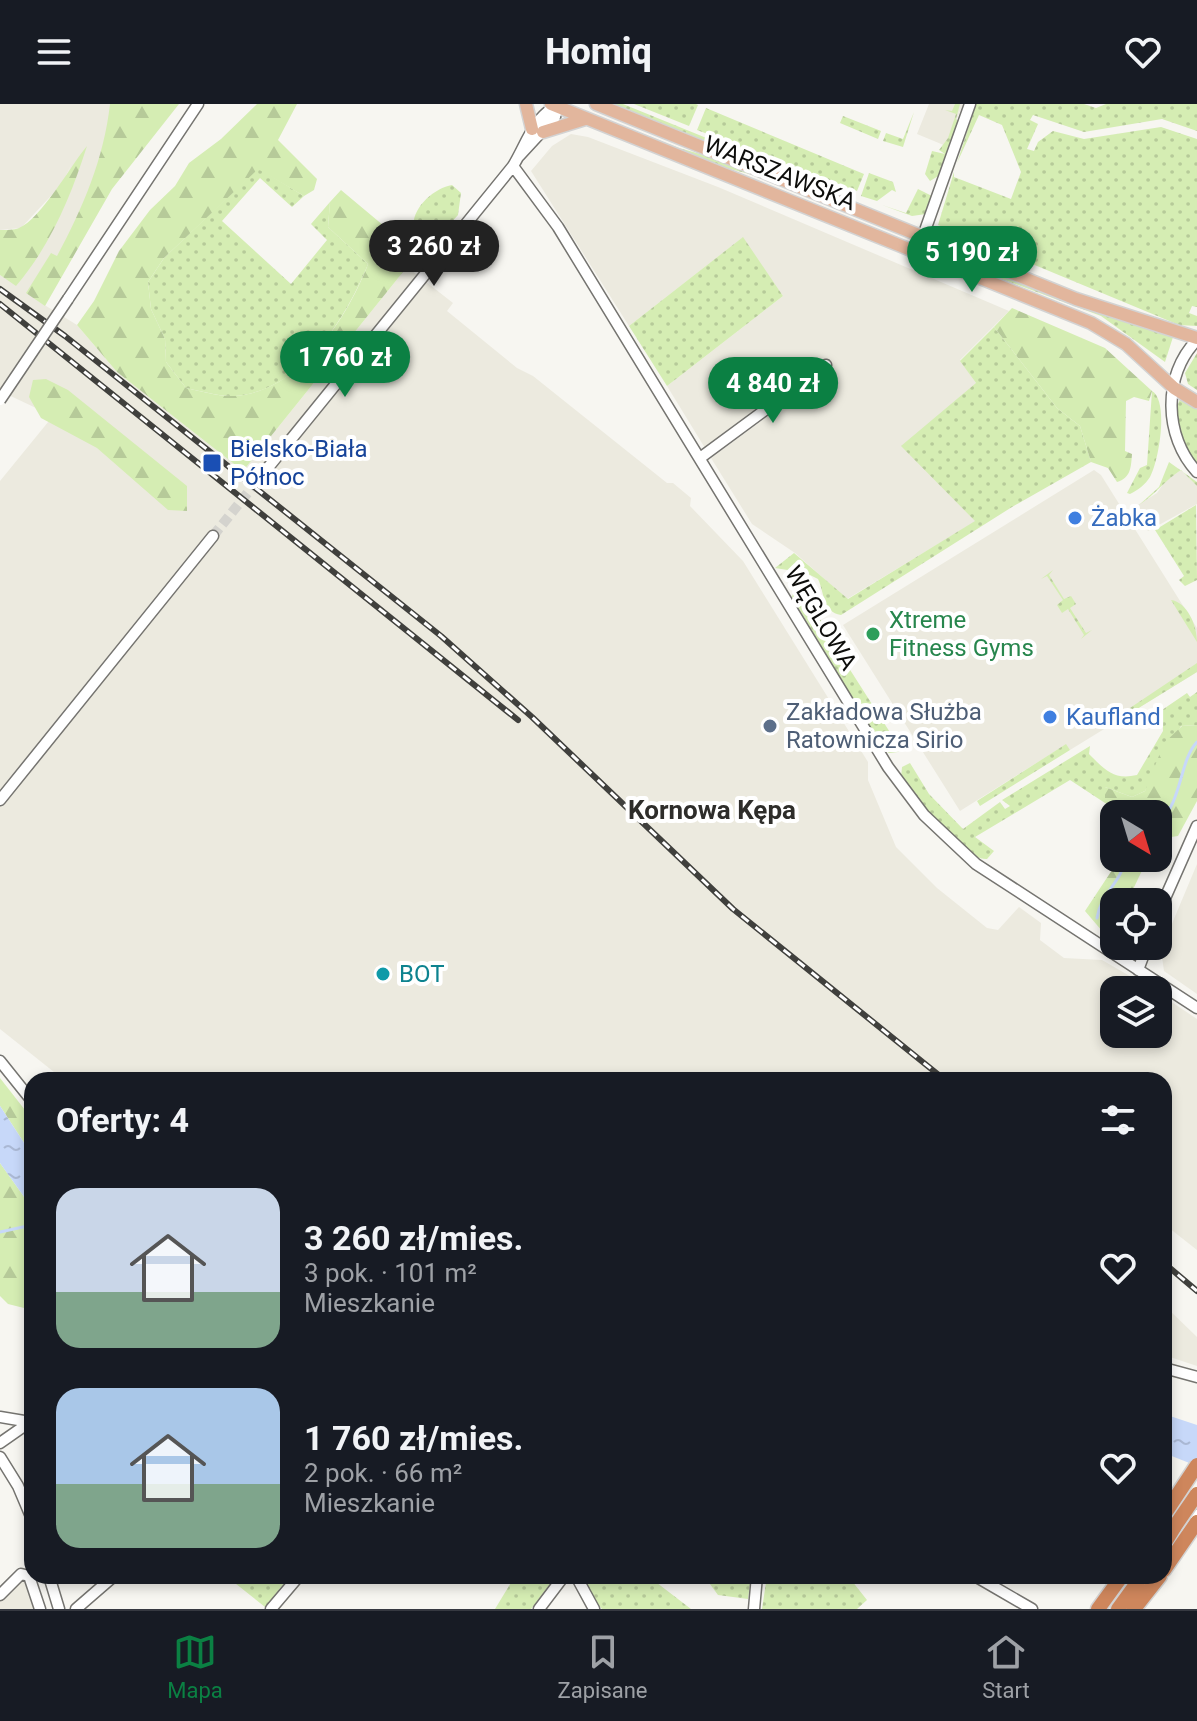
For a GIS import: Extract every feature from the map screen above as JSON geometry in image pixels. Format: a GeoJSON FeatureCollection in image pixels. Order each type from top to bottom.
{"type":"FeatureCollection","features":[{"type":"Feature","properties":{"kind":"highway"},"geometry":{"type":"LineString","coordinates":[[1172,1503],[1197,1465]]}},
{"type":"Feature","properties":{"kind":"highway"},"geometry":{"type":"LineString","coordinates":[[1172,1555],[1187,1528],[1197,1494]]}},
{"type":"Feature","properties":{"kind":"highway"},"geometry":{"type":"LineString","coordinates":[[1098,1609],[1116,1584]]}},
{"type":"Feature","properties":{"kind":"highway"},"geometry":{"type":"LineString","coordinates":[[1118,1609],[1136,1584]]}},
{"type":"Feature","properties":{"kind":"highway"},"geometry":{"type":"LineString","coordinates":[[1134,1609],[1154,1584]]}},
{"type":"Feature","properties":{"kind":"main road"},"geometry":{"type":"LineString","coordinates":[[526,104],[537,131],[589,119]]}},
{"type":"Feature","properties":{"kind":"main road","name":"WARSZAWSKA"},"geometry":{"type":"LineString","coordinates":[[596,104],[1076,299],[1197,339]]}},
{"type":"Feature","properties":{"kind":"main road","name":"WARSZAWSKA"},"geometry":{"type":"LineString","coordinates":[[555,105],[1091,323],[1126,344],[1174,388],[1197,402]]}},
{"type":"Feature","properties":{"kind":"street"},"geometry":{"type":"LineString","coordinates":[[0,400],[198,104]]}},
{"type":"Feature","properties":{"kind":"street"},"geometry":{"type":"LineString","coordinates":[[917,253],[970,104]]}},
{"type":"Feature","properties":{"kind":"street"},"geometry":{"type":"LineString","coordinates":[[258,480],[516,161],[537,131],[545,112],[555,105]]}},
{"type":"Feature","properties":{"kind":"street","name":"WĘGLOWA"},"geometry":{"type":"LineString","coordinates":[[516,161],[888,767],[924,815],[976,864],[1197,1008]]}},
{"type":"Feature","properties":{"kind":"street"},"geometry":{"type":"LineString","coordinates":[[1197,339],[1183,360],[1174,388],[1171,425],[1181,450],[1197,472]]}},
{"type":"Feature","properties":{"kind":"street"},"geometry":{"type":"LineString","coordinates":[[700,458],[826,365]]}},
{"type":"Feature","properties":{"kind":"street"},"geometry":{"type":"LineString","coordinates":[[0,800],[213,536]]}},
{"type":"Feature","properties":{"kind":"street"},"geometry":{"type":"LineString","coordinates":[[1170,888],[1197,826]]}},
{"type":"Feature","properties":{"kind":"street"},"geometry":{"type":"LineString","coordinates":[[1138,970],[1142,960]]}},
{"type":"Feature","properties":{"kind":"street"},"geometry":{"type":"LineString","coordinates":[[0,1061],[24,1091]]}},
{"type":"Feature","properties":{"kind":"street"},"geometry":{"type":"LineString","coordinates":[[1172,1370],[1197,1377]]}},
{"type":"Feature","properties":{"kind":"street"},"geometry":{"type":"LineString","coordinates":[[0,1417],[24,1421]]}},
{"type":"Feature","properties":{"kind":"street"},"geometry":{"type":"LineString","coordinates":[[0,1443],[24,1427]]}},
{"type":"Feature","properties":{"kind":"street"},"geometry":{"type":"LineString","coordinates":[[0,1457],[24,1500]]}},
{"type":"Feature","properties":{"kind":"street"},"geometry":{"type":"LineString","coordinates":[[1172,1505],[1197,1515]]}},
{"type":"Feature","properties":{"kind":"street"},"geometry":{"type":"LineString","coordinates":[[0,1595],[21,1574],[24,1575]]}},
{"type":"Feature","properties":{"kind":"street"},"geometry":{"type":"LineString","coordinates":[[32,1584],[40,1609]]}},
{"type":"Feature","properties":{"kind":"street"},"geometry":{"type":"LineString","coordinates":[[51,1584],[59,1609]]}},
{"type":"Feature","properties":{"kind":"street"},"geometry":{"type":"LineString","coordinates":[[76,1609],[105,1584]]}},
{"type":"Feature","properties":{"kind":"street"},"geometry":{"type":"LineString","coordinates":[[271,1609],[292,1584]]}},
{"type":"Feature","properties":{"kind":"street"},"geometry":{"type":"LineString","coordinates":[[539,1609],[558,1584]]}},
{"type":"Feature","properties":{"kind":"street"},"geometry":{"type":"LineString","coordinates":[[580,1584],[594,1609]]}},
{"type":"Feature","properties":{"kind":"street"},"geometry":{"type":"LineString","coordinates":[[754,1609],[756,1584]]}},
{"type":"Feature","properties":{"kind":"street"},"geometry":{"type":"LineString","coordinates":[[989,1584],[1032,1609]]}},
{"type":"Feature","properties":{"kind":"shaded area"},"geometry":{"type":"Polygon","coordinates":[[[0,104],[112,104],[108,156],[38,301],[77,325],[117,372],[243,471],[407,267],[453,303],[447,311],[517,368],[533,376],[667,483],[673,483],[691,498],[690,506],[743,561],[868,762],[868,780],[896,847],[937,888],[987,928],[998,930],[1019,907],[1041,923],[1040,940],[1064,958],[1102,960],[1130,976],[1100,976],[1100,1048],[1172,1048],[1172,1002],[1197,1019],[1197,1250],[1172,1230],[1172,1072],[54,1072],[0,1029],[0,481],[53,416],[0,391],[0,275],[10,281],[29,260],[72,163],[62,184],[21,228],[0,230],[0,104]]]}},
{"type":"Feature","properties":{"kind":"shaded area"},"geometry":{"type":"Polygon","coordinates":[[[929,104],[963,104],[946,146],[917,134],[929,104]]]}},
{"type":"Feature","properties":{"kind":"shaded area"},"geometry":{"type":"Polygon","coordinates":[[[571,134],[588,137],[718,187],[1009,311],[960,360],[976,383],[976,521],[847,599],[795,553],[752,524],[711,458],[832,369],[826,361],[705,448],[667,386],[783,296],[742,238],[629,326],[531,171],[552,146],[571,134]]]}},
{"type":"Feature","properties":{"kind":"shaded area"},"geometry":{"type":"Polygon","coordinates":[[[1094,470],[1101,475],[1197,628],[1197,672],[1070,750],[1065,745],[960,811],[843,625],[1094,470]]]}},
{"type":"Feature","properties":{"kind":"shaded area"},"geometry":{"type":"Polygon","coordinates":[[[1181,470],[1197,486],[1197,504],[1148,531],[1133,508],[1157,493],[1166,480],[1181,470]]]}},
{"type":"Feature","properties":{"kind":"shaded area"},"geometry":{"type":"Polygon","coordinates":[[[1197,864],[1197,994],[1164,971],[1162,960],[1172,960],[1172,924],[1197,864]]]}},
{"type":"Feature","properties":{"kind":"shaded area"},"geometry":{"type":"Polygon","coordinates":[[[1172,1313],[1197,1337],[1197,1366],[1172,1358],[1172,1313]]]}},
{"type":"Feature","properties":{"kind":"shaded area"},"geometry":{"type":"Polygon","coordinates":[[[19,1580],[24,1581],[36,1609],[0,1609],[0,1599],[19,1580]]]}},
{"type":"Feature","properties":{"kind":"green space"},"geometry":{"type":"Polygon","coordinates":[[[110,104],[179,104],[112,189],[45,306],[26,293],[51,253],[57,256],[75,220],[103,144],[110,104]]]}},
{"type":"Feature","properties":{"kind":"green space"},"geometry":{"type":"Polygon","coordinates":[[[257,104],[297,104],[278,140],[317,179],[314,190],[304,196],[258,169],[164,258],[148,282],[151,309],[165,339],[166,362],[186,388],[229,396],[259,391],[300,367],[334,329],[368,264],[328,227],[330,202],[341,190],[402,241],[410,255],[407,267],[243,471],[117,372],[77,325],[94,301],[119,251],[150,210],[175,186],[189,163],[221,139],[257,104]]]}},
{"type":"Feature","properties":{"kind":"green space"},"geometry":{"type":"Polygon","coordinates":[[[611,104],[623,104],[731,148],[686,135],[611,104]]]}},
{"type":"Feature","properties":{"kind":"green space"},"geometry":{"type":"Polygon","coordinates":[[[634,104],[696,104],[698,105],[689,126],[634,104]]]}},
{"type":"Feature","properties":{"kind":"green space"},"geometry":{"type":"Polygon","coordinates":[[[955,104],[960,104],[958,121],[940,175],[930,181],[925,174],[932,151],[945,154],[939,150],[948,138],[956,114],[945,110],[952,111],[955,104]]]}},
{"type":"Feature","properties":{"kind":"green space"},"geometry":{"type":"Polygon","coordinates":[[[976,104],[1084,104],[1096,108],[1106,104],[1197,104],[1197,131],[1162,119],[1084,132],[1033,115],[1030,120],[1038,124],[1027,149],[1034,151],[1038,142],[1053,131],[1084,139],[1161,127],[1197,139],[1197,307],[1192,306],[1189,313],[1197,316],[1197,326],[1179,325],[938,225],[954,172],[954,177],[1011,199],[1021,172],[1002,125],[979,115],[957,163],[976,104]]]}},
{"type":"Feature","properties":{"kind":"green space"},"geometry":{"type":"Polygon","coordinates":[[[574,107],[679,148],[718,159],[909,238],[757,176],[711,164],[574,107]]]}},
{"type":"Feature","properties":{"kind":"green space"},"geometry":{"type":"Polygon","coordinates":[[[706,108],[864,174],[857,191],[697,130],[706,108]]]}},
{"type":"Feature","properties":{"kind":"green space"},"geometry":{"type":"Polygon","coordinates":[[[914,112],[903,147],[883,141],[886,133],[903,139],[914,112]]]}},
{"type":"Feature","properties":{"kind":"green space"},"geometry":{"type":"Polygon","coordinates":[[[843,116],[881,131],[878,139],[840,123],[843,116]]]}},
{"type":"Feature","properties":{"kind":"green space"},"geometry":{"type":"Polygon","coordinates":[[[87,146],[59,219],[40,254],[16,286],[0,275],[0,230],[12,230],[28,223],[87,146]]]}},
{"type":"Feature","properties":{"kind":"green space"},"geometry":{"type":"Polygon","coordinates":[[[258,168],[304,196],[292,207],[260,178],[222,221],[291,284],[327,240],[311,224],[330,202],[328,227],[368,264],[334,329],[300,367],[281,381],[259,391],[235,396],[186,388],[166,362],[165,339],[151,309],[148,282],[164,258],[258,168]]]}},
{"type":"Feature","properties":{"kind":"green space"},"geometry":{"type":"Polygon","coordinates":[[[869,173],[893,182],[896,192],[892,190],[877,201],[861,196],[869,173]]]}},
{"type":"Feature","properties":{"kind":"green space"},"geometry":{"type":"Polygon","coordinates":[[[452,185],[461,193],[458,215],[437,238],[423,239],[414,229],[416,214],[431,195],[452,185]]]}},
{"type":"Feature","properties":{"kind":"green space"},"geometry":{"type":"Polygon","coordinates":[[[918,189],[932,196],[926,214],[912,216],[882,205],[906,213],[918,189]]]}},
{"type":"Feature","properties":{"kind":"green space"},"geometry":{"type":"Polygon","coordinates":[[[743,237],[783,296],[667,386],[629,326],[743,237]]]}},
{"type":"Feature","properties":{"kind":"green space"},"geometry":{"type":"Polygon","coordinates":[[[951,253],[1095,312],[1173,337],[1165,362],[1101,316],[948,259],[951,253]]]}},
{"type":"Feature","properties":{"kind":"green space"},"geometry":{"type":"Polygon","coordinates":[[[1012,308],[1105,348],[1152,391],[1149,401],[1134,397],[1126,401],[1125,451],[1132,454],[1129,471],[1122,480],[1117,482],[1108,468],[1091,462],[1080,426],[1057,408],[994,327],[1012,308]]]}},
{"type":"Feature","properties":{"kind":"green space"},"geometry":{"type":"Polygon","coordinates":[[[994,327],[1057,408],[1080,426],[1091,462],[1012,507],[841,615],[835,613],[827,606],[818,579],[806,573],[775,568],[794,553],[848,599],[975,521],[901,446],[976,383],[960,361],[994,327]]]}},
{"type":"Feature","properties":{"kind":"green space"},"geometry":{"type":"Polygon","coordinates":[[[1197,353],[1197,390],[1188,384],[1185,373],[1197,353]]]}},
{"type":"Feature","properties":{"kind":"green space"},"geometry":{"type":"Polygon","coordinates":[[[46,379],[68,390],[187,486],[187,511],[168,510],[97,448],[41,418],[29,397],[33,380],[46,379]]]}},
{"type":"Feature","properties":{"kind":"green space"},"geometry":{"type":"Polygon","coordinates":[[[1152,391],[1160,406],[1161,418],[1156,458],[1148,480],[1130,494],[1127,493],[1140,468],[1147,465],[1152,391]]]}},
{"type":"Feature","properties":{"kind":"green space"},"geometry":{"type":"Polygon","coordinates":[[[1180,399],[1197,408],[1197,467],[1177,425],[1180,399]]]}},
{"type":"Feature","properties":{"kind":"green space"},"geometry":{"type":"Polygon","coordinates":[[[1169,462],[1181,470],[1139,505],[1159,487],[1169,462]]]}},
{"type":"Feature","properties":{"kind":"green space"},"geometry":{"type":"Polygon","coordinates":[[[1196,505],[1197,580],[1185,586],[1179,580],[1184,576],[1155,530],[1196,505]]]}},
{"type":"Feature","properties":{"kind":"green space"},"geometry":{"type":"Polygon","coordinates":[[[1053,570],[1049,575],[1064,599],[1071,596],[1076,604],[1070,608],[1086,633],[1092,630],[1081,639],[1084,635],[1068,609],[1062,613],[1057,605],[1063,600],[1047,576],[1041,579],[1053,570]]]}},
{"type":"Feature","properties":{"kind":"green space"},"geometry":{"type":"Polygon","coordinates":[[[801,588],[812,597],[824,629],[900,748],[898,752],[889,753],[883,749],[792,597],[794,590],[801,588]]]}},
{"type":"Feature","properties":{"kind":"green space"},"geometry":{"type":"Polygon","coordinates":[[[1171,600],[1182,605],[1190,615],[1197,642],[1171,600]]]}},
{"type":"Feature","properties":{"kind":"green space"},"geometry":{"type":"Polygon","coordinates":[[[1197,663],[1197,672],[1124,717],[1124,712],[1197,663]]]}},
{"type":"Feature","properties":{"kind":"green space"},"geometry":{"type":"Polygon","coordinates":[[[1197,692],[1197,725],[1181,726],[1145,791],[1132,797],[1105,787],[1105,800],[1100,800],[1070,780],[975,837],[994,851],[987,859],[977,857],[953,839],[901,778],[902,767],[910,763],[929,794],[963,829],[1000,802],[1005,809],[1010,806],[1002,800],[1090,746],[1089,754],[1111,773],[1137,775],[1163,731],[1162,710],[1187,693],[1190,697],[1197,692]]]}},
{"type":"Feature","properties":{"kind":"green space"},"geometry":{"type":"Polygon","coordinates":[[[1197,725],[1197,801],[1178,836],[1172,837],[1172,800],[1105,800],[1105,787],[1132,797],[1145,791],[1164,743],[1182,726],[1197,725]]]}},
{"type":"Feature","properties":{"kind":"green space"},"geometry":{"type":"Polygon","coordinates":[[[1066,744],[1070,750],[980,806],[977,801],[1066,744]]]}},
{"type":"Feature","properties":{"kind":"green space"},"geometry":{"type":"Polygon","coordinates":[[[1111,872],[1141,872],[1134,888],[1100,888],[1111,872]]]}},
{"type":"Feature","properties":{"kind":"green space"},"geometry":{"type":"Polygon","coordinates":[[[1100,888],[1100,929],[1085,911],[1100,888]]]}},
{"type":"Feature","properties":{"kind":"green space"},"geometry":{"type":"Polygon","coordinates":[[[0,1078],[24,1109],[24,1143],[0,1106],[0,1078]]]}},
{"type":"Feature","properties":{"kind":"green space"},"geometry":{"type":"Polygon","coordinates":[[[0,1163],[24,1197],[24,1308],[8,1304],[0,1296],[0,1163]]]}},
{"type":"Feature","properties":{"kind":"green space"},"geometry":{"type":"Polygon","coordinates":[[[236,1584],[284,1584],[265,1607],[236,1584]]]}},
{"type":"Feature","properties":{"kind":"green space"},"geometry":{"type":"Polygon","coordinates":[[[510,1584],[550,1584],[531,1609],[495,1609],[510,1584]]]}},
{"type":"Feature","properties":{"kind":"green space"},"geometry":{"type":"Polygon","coordinates":[[[585,1584],[658,1584],[691,1609],[602,1609],[585,1584]]]}},
{"type":"Feature","properties":{"kind":"green space"},"geometry":{"type":"Polygon","coordinates":[[[710,1584],[750,1584],[748,1599],[718,1595],[710,1584]]]}},
{"type":"Feature","properties":{"kind":"green space"},"geometry":{"type":"Polygon","coordinates":[[[766,1584],[854,1584],[867,1600],[857,1609],[762,1609],[766,1584]]]}},
{"type":"Feature","properties":{"kind":"water"},"geometry":{"type":"Polygon","coordinates":[[[0,1106],[24,1143],[24,1197],[0,1163],[0,1106]]]}},
{"type":"Feature","properties":{"kind":"water"},"geometry":{"type":"Polygon","coordinates":[[[1172,1417],[1197,1425],[1197,1466],[1172,1456],[1172,1417]]]}},
{"type":"Feature","properties":{"kind":"waterway"},"geometry":{"type":"LineString","coordinates":[[1172,804],[1191,750],[1197,742]]}},
{"type":"Feature","properties":{"kind":"waterway"},"geometry":{"type":"LineString","coordinates":[[1097,918],[1121,872]]}},
{"type":"Feature","properties":{"kind":"waterway"},"geometry":{"type":"LineString","coordinates":[[0,1232],[24,1227]]}},
{"type":"Feature","properties":{"kind":"tunnel"},"geometry":{"type":"LineString","coordinates":[[213,536],[258,480]]}},
{"type":"Feature","properties":{"kind":"railway"},"geometry":{"type":"LineString","coordinates":[[0,289],[65,336],[441,636],[532,717],[733,909],[935,1072]]}},
{"type":"Feature","properties":{"kind":"railway"},"geometry":{"type":"LineString","coordinates":[[0,304],[518,720]]}},
{"type":"Feature","properties":{"kind":"railway"},"geometry":{"type":"LineString","coordinates":[[1172,1270],[1197,1291]]}},
{"type":"Feature","properties":{"kind":"place","name":"Bielsko-Biała Północ"},"geometry":{"type":"Point","coordinates":[212,463]}},
{"type":"Feature","properties":{"kind":"place","name":"Żabka"},"geometry":{"type":"Point","coordinates":[1075,518]}},
{"type":"Feature","properties":{"kind":"place","name":"Xtreme Fitness Gyms"},"geometry":{"type":"Point","coordinates":[873,634]}},
{"type":"Feature","properties":{"kind":"place","name":"Kaufland"},"geometry":{"type":"Point","coordinates":[1050,717]}},
{"type":"Feature","properties":{"kind":"place","name":"Zakładowa Służba Ratownicza Sirio"},"geometry":{"type":"Point","coordinates":[770,726]}},
{"type":"Feature","properties":{"kind":"place","name":"BOT"},"geometry":{"type":"Point","coordinates":[383,974]}},
{"type":"Feature","properties":{"kind":"district","name":"Kornowa Kępa"},"geometry":{"type":"Point","coordinates":[712,810]}}]}
